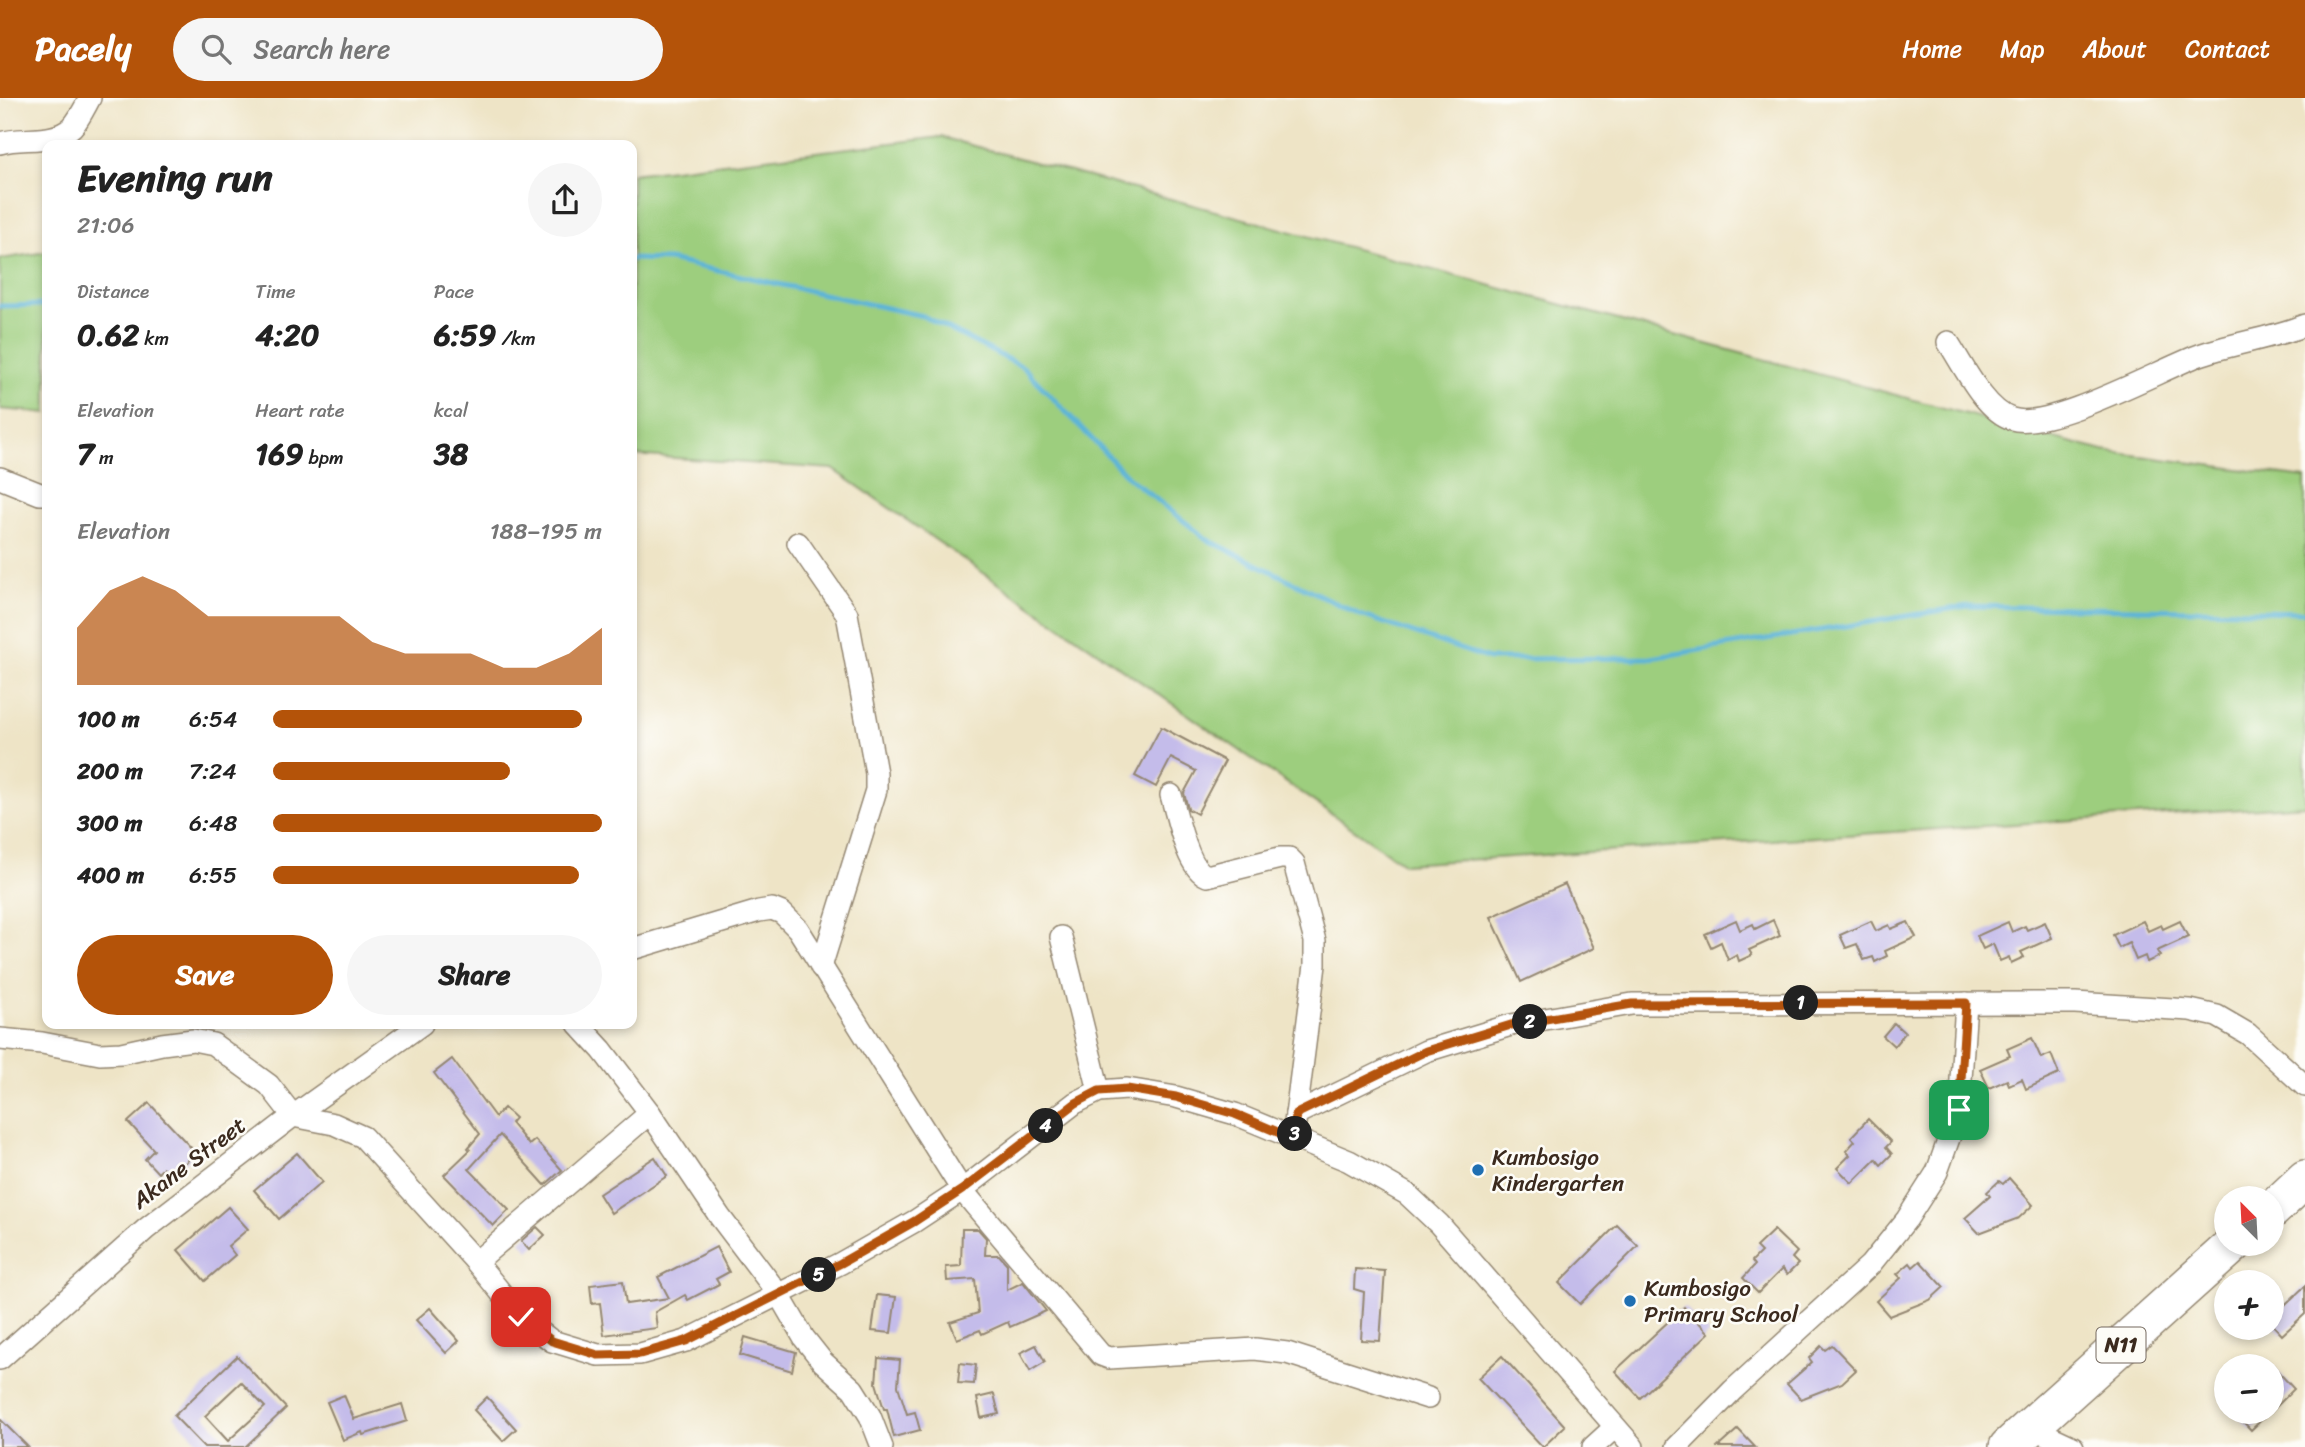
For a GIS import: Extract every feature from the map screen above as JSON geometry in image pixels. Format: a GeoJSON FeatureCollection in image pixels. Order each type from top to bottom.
{"type":"FeatureCollection","features":[{"type":"Feature","properties":{"kind":"highway"},"geometry":{"type":"LineString","coordinates":[[2284,1199],[2305,1179]]}},
{"type":"Feature","properties":{"kind":"highway","name":"N11"},"geometry":{"type":"LineString","coordinates":[[2019,1437],[2221,1256]]}},
{"type":"Feature","properties":{"kind":"street"},"geometry":{"type":"LineString","coordinates":[[0,143],[49,138],[72,128],[90,98]]}},
{"type":"Feature","properties":{"kind":"street"},"geometry":{"type":"LineString","coordinates":[[1948,342],[1989,404],[2011,419],[2025,421],[2037,420],[2091,403],[2200,355],[2285,333],[2305,325]]}},
{"type":"Feature","properties":{"kind":"street"},"geometry":{"type":"LineString","coordinates":[[0,478],[42,494]]}},
{"type":"Feature","properties":{"kind":"street"},"geometry":{"type":"LineString","coordinates":[[798,543],[847,614],[876,772],[876,790],[821,967]]}},
{"type":"Feature","properties":{"kind":"street"},"geometry":{"type":"LineString","coordinates":[[1171,795],[1192,860],[1200,873],[1207,876],[1280,858],[1289,858],[1294,863],[1315,941],[1315,965],[1294,1139]]}},
{"type":"Feature","properties":{"kind":"street"},"geometry":{"type":"LineString","coordinates":[[637,948],[759,911],[772,909],[789,919],[798,929],[962,1190],[1101,1355],[1109,1358],[1255,1349],[1287,1353],[1428,1398]]}},
{"type":"Feature","properties":{"kind":"street"},"geometry":{"type":"LineString","coordinates":[[1061,937],[1099,1091]]}},
{"type":"Feature","properties":{"kind":"street"},"geometry":{"type":"LineString","coordinates":[[1677,1447],[1734,1390],[1870,1265],[1907,1219],[1937,1172],[1959,1110],[1966,1003]]}},
{"type":"Feature","properties":{"kind":"street"},"geometry":{"type":"LineString","coordinates":[[1296,1114],[1426,1051],[1511,1025],[1632,1004],[2075,1003],[2190,1010],[2217,1016],[2248,1034],[2305,1086]]}},
{"type":"Feature","properties":{"kind":"street","name":"Akane Street"},"geometry":{"type":"LineString","coordinates":[[0,1359],[146,1229],[293,1116],[415,1029]]}},
{"type":"Feature","properties":{"kind":"street"},"geometry":{"type":"LineString","coordinates":[[582,1029],[650,1113],[720,1217],[779,1295],[804,1338],[823,1362],[853,1389],[870,1416],[882,1447]]}},
{"type":"Feature","properties":{"kind":"street"},"geometry":{"type":"LineString","coordinates":[[0,1039],[42,1043],[100,1054],[121,1053],[192,1040],[213,1044],[270,1085],[293,1116],[334,1125],[363,1137],[476,1262],[521,1317],[552,1341],[598,1355],[640,1354],[686,1341],[779,1295],[885,1238],[962,1190],[1076,1103],[1099,1091],[1127,1089],[1176,1097],[1235,1114],[1349,1161],[1407,1194],[1439,1224],[1633,1447]]}},
{"type":"Feature","properties":{"kind":"street"},"geometry":{"type":"LineString","coordinates":[[476,1262],[650,1113]]}},
{"type":"Feature","properties":{"kind":"street"},"geometry":{"type":"LineString","coordinates":[[1593,1447],[1615,1427]]}},
{"type":"Feature","properties":{"kind":"street"},"geometry":{"type":"LineString","coordinates":[[2019,1437],[2073,1447]]}},
{"type":"Feature","properties":{"kind":"green space"},"geometry":{"type":"Polygon","coordinates":[[[941,137],[2103,451],[2305,478],[2305,805],[1404,864],[833,469],[637,455],[637,173],[941,137]]]}},
{"type":"Feature","properties":{"kind":"green space"},"geometry":{"type":"Polygon","coordinates":[[[42,253],[42,413],[0,409],[0,259],[42,253]]]}},
{"type":"Feature","properties":{"kind":"building"},"geometry":{"type":"Polygon","coordinates":[[[1161,727],[1225,761],[1197,814],[1188,809],[1184,793],[1196,771],[1171,758],[1156,787],[1135,776],[1161,727]]]}},
{"type":"Feature","properties":{"kind":"building"},"geometry":{"type":"Polygon","coordinates":[[[1565,884],[1594,948],[1521,982],[1491,917],[1565,884]]]}},
{"type":"Feature","properties":{"kind":"building"},"geometry":{"type":"Polygon","coordinates":[[[1736,920],[1740,930],[1753,924],[1755,929],[1773,920],[1780,936],[1749,950],[1752,955],[1739,961],[1737,955],[1728,960],[1721,942],[1711,947],[1705,934],[1736,920]]]}},
{"type":"Feature","properties":{"kind":"building"},"geometry":{"type":"Polygon","coordinates":[[[1871,921],[1876,931],[1889,925],[1891,929],[1908,922],[1916,937],[1885,951],[1887,956],[1875,962],[1873,957],[1864,960],[1857,944],[1846,948],[1840,935],[1871,921]]]}},
{"type":"Feature","properties":{"kind":"building"},"geometry":{"type":"Polygon","coordinates":[[[2143,921],[2148,931],[2161,925],[2163,929],[2180,921],[2188,937],[2157,951],[2160,956],[2147,962],[2145,956],[2136,960],[2129,943],[2119,948],[2113,935],[2143,921]]]}},
{"type":"Feature","properties":{"kind":"building"},"geometry":{"type":"Polygon","coordinates":[[[2008,922],[2012,932],[2025,926],[2027,930],[2045,922],[2052,938],[2021,952],[2024,957],[2011,963],[2009,957],[2000,961],[1993,944],[1983,949],[1977,936],[2008,922]]]}},
{"type":"Feature","properties":{"kind":"building"},"geometry":{"type":"Polygon","coordinates":[[[1894,1023],[1905,1033],[1894,1046],[1883,1036],[1894,1023]]]}},
{"type":"Feature","properties":{"kind":"building"},"geometry":{"type":"Polygon","coordinates":[[[2032,1038],[2041,1058],[2051,1054],[2059,1074],[2026,1089],[2022,1079],[2009,1085],[2007,1080],[1989,1088],[1980,1069],[2010,1056],[2007,1049],[2032,1038]]]}},
{"type":"Feature","properties":{"kind":"building"},"geometry":{"type":"Polygon","coordinates":[[[452,1059],[495,1117],[504,1108],[515,1118],[511,1123],[529,1145],[535,1140],[562,1170],[545,1185],[500,1135],[469,1169],[509,1210],[493,1226],[444,1175],[470,1150],[468,1148],[480,1134],[434,1073],[452,1059]]]}},
{"type":"Feature","properties":{"kind":"building"},"geometry":{"type":"Polygon","coordinates":[[[149,1103],[196,1153],[171,1176],[163,1168],[158,1173],[145,1159],[154,1150],[128,1122],[149,1103]]]}},
{"type":"Feature","properties":{"kind":"building"},"geometry":{"type":"Polygon","coordinates":[[[1868,1119],[1891,1142],[1886,1147],[1892,1154],[1881,1165],[1876,1159],[1852,1183],[1837,1168],[1850,1155],[1846,1151],[1855,1141],[1851,1137],[1868,1119]]]}},
{"type":"Feature","properties":{"kind":"building"},"geometry":{"type":"Polygon","coordinates":[[[297,1153],[322,1182],[279,1219],[254,1190],[297,1153]]]}},
{"type":"Feature","properties":{"kind":"building"},"geometry":{"type":"Polygon","coordinates":[[[655,1157],[667,1176],[611,1213],[599,1194],[655,1157]]]}},
{"type":"Feature","properties":{"kind":"building"},"geometry":{"type":"Polygon","coordinates":[[[2009,1178],[2033,1205],[2019,1218],[1979,1233],[1965,1218],[1990,1196],[1987,1192],[1999,1181],[2003,1184],[2009,1178]]]}},
{"type":"Feature","properties":{"kind":"building"},"geometry":{"type":"Polygon","coordinates":[[[228,1207],[248,1229],[228,1246],[235,1255],[205,1281],[178,1250],[228,1207]]]}},
{"type":"Feature","properties":{"kind":"building"},"geometry":{"type":"Polygon","coordinates":[[[1617,1225],[1638,1246],[1580,1304],[1559,1283],[1617,1225]]]}},
{"type":"Feature","properties":{"kind":"building"},"geometry":{"type":"Polygon","coordinates":[[[537,1227],[545,1235],[529,1250],[521,1241],[537,1227]]]}},
{"type":"Feature","properties":{"kind":"building"},"geometry":{"type":"Polygon","coordinates":[[[962,1229],[978,1229],[986,1238],[985,1255],[999,1255],[1007,1264],[1007,1290],[1023,1282],[1046,1311],[1010,1327],[1008,1322],[982,1334],[980,1330],[957,1339],[950,1322],[978,1313],[975,1279],[947,1281],[946,1267],[961,1266],[962,1229]]]}},
{"type":"Feature","properties":{"kind":"building"},"geometry":{"type":"Polygon","coordinates":[[[1774,1230],[1797,1252],[1792,1258],[1798,1264],[1787,1275],[1782,1269],[1758,1293],[1743,1278],[1755,1265],[1752,1261],[1761,1252],[1756,1247],[1774,1230]]]}},
{"type":"Feature","properties":{"kind":"building"},"geometry":{"type":"Polygon","coordinates":[[[716,1247],[729,1272],[716,1279],[719,1284],[688,1300],[685,1295],[655,1312],[657,1328],[604,1335],[600,1303],[592,1304],[590,1285],[623,1281],[626,1304],[669,1298],[658,1277],[716,1247]]]}},
{"type":"Feature","properties":{"kind":"building"},"geometry":{"type":"Polygon","coordinates":[[[1920,1261],[1944,1287],[1930,1300],[1889,1316],[1876,1301],[1901,1278],[1897,1274],[1910,1263],[1913,1267],[1920,1261]]]}},
{"type":"Feature","properties":{"kind":"building"},"geometry":{"type":"Polygon","coordinates":[[[1355,1269],[1385,1271],[1380,1341],[1361,1340],[1364,1292],[1354,1289],[1355,1269]]]}},
{"type":"Feature","properties":{"kind":"building"},"geometry":{"type":"Polygon","coordinates":[[[2305,1286],[2305,1314],[2284,1333],[2284,1306],[2305,1286]]]}},
{"type":"Feature","properties":{"kind":"building"},"geometry":{"type":"Polygon","coordinates":[[[877,1295],[896,1297],[891,1333],[872,1331],[877,1295]]]}},
{"type":"Feature","properties":{"kind":"building"},"geometry":{"type":"Polygon","coordinates":[[[1684,1307],[1709,1333],[1640,1398],[1615,1371],[1684,1307]]]}},
{"type":"Feature","properties":{"kind":"building"},"geometry":{"type":"Polygon","coordinates":[[[430,1308],[459,1341],[446,1353],[416,1320],[430,1308]]]}},
{"type":"Feature","properties":{"kind":"building"},"geometry":{"type":"Polygon","coordinates":[[[745,1337],[796,1352],[792,1371],[740,1355],[745,1337]]]}},
{"type":"Feature","properties":{"kind":"building"},"geometry":{"type":"Polygon","coordinates":[[[1036,1345],[1045,1362],[1030,1371],[1020,1353],[1036,1345]]]}},
{"type":"Feature","properties":{"kind":"building"},"geometry":{"type":"Polygon","coordinates":[[[1832,1345],[1856,1370],[1842,1383],[1801,1399],[1787,1384],[1812,1362],[1809,1358],[1821,1346],[1825,1350],[1832,1345]]]}},
{"type":"Feature","properties":{"kind":"building"},"geometry":{"type":"Polygon","coordinates":[[[237,1356],[286,1408],[245,1447],[204,1447],[174,1416],[237,1356]],[[241,1382],[205,1416],[228,1441],[265,1407],[241,1382]]]}},
{"type":"Feature","properties":{"kind":"building"},"geometry":{"type":"Polygon","coordinates":[[[1502,1356],[1565,1426],[1543,1447],[1478,1378],[1502,1356]]]}},
{"type":"Feature","properties":{"kind":"building"},"geometry":{"type":"Polygon","coordinates":[[[878,1358],[900,1360],[898,1386],[907,1414],[915,1412],[920,1430],[894,1437],[887,1409],[884,1409],[876,1383],[878,1358]]]}},
{"type":"Feature","properties":{"kind":"building"},"geometry":{"type":"Polygon","coordinates":[[[960,1363],[976,1365],[974,1384],[958,1383],[960,1363]]]}},
{"type":"Feature","properties":{"kind":"building"},"geometry":{"type":"Polygon","coordinates":[[[2284,1378],[2294,1389],[2284,1399],[2284,1378]]]}},
{"type":"Feature","properties":{"kind":"building"},"geometry":{"type":"Polygon","coordinates":[[[994,1394],[999,1414],[981,1418],[977,1398],[994,1394]]]}},
{"type":"Feature","properties":{"kind":"building"},"geometry":{"type":"Polygon","coordinates":[[[344,1395],[354,1419],[402,1404],[407,1421],[363,1435],[362,1432],[343,1440],[327,1402],[344,1395]]]}},
{"type":"Feature","properties":{"kind":"building"},"geometry":{"type":"Polygon","coordinates":[[[487,1397],[516,1429],[503,1441],[474,1410],[487,1397]]]}},
{"type":"Feature","properties":{"kind":"building"},"geometry":{"type":"Polygon","coordinates":[[[0,1419],[28,1447],[0,1447],[0,1419]]]}},
{"type":"Feature","properties":{"kind":"building"},"geometry":{"type":"Polygon","coordinates":[[[2245,1424],[2257,1424],[2251,1430],[2245,1424]]]}},
{"type":"Feature","properties":{"kind":"building"},"geometry":{"type":"Polygon","coordinates":[[[1738,1429],[1755,1447],[1718,1447],[1738,1429]]]}},
{"type":"Feature","properties":{"kind":"waterway"},"geometry":{"type":"LineString","coordinates":[[637,259],[669,260],[923,316],[1023,367],[1129,478],[1208,540],[1358,614],[1489,659],[1651,658],[1968,606],[2305,612]]}},
{"type":"Feature","properties":{"kind":"waterway"},"geometry":{"type":"LineString","coordinates":[[0,306],[42,305]]}},
{"type":"Feature","properties":{"kind":"place","name":"Kumbosigo Kindergarten"},"geometry":{"type":"Point","coordinates":[1478,1170]}},
{"type":"Feature","properties":{"kind":"place","name":"Kumbosigo Primary School"},"geometry":{"type":"Point","coordinates":[1630,1301]}},
{"type":"Feature","properties":{"kind":"route"},"geometry":{"type":"LineString","coordinates":[[521,1317],[552,1341],[598,1355],[640,1354],[686,1341],[875,1244],[962,1190],[1076,1103],[1099,1091],[1127,1089],[1176,1097],[1235,1114],[1294,1139],[1296,1114],[1426,1051],[1511,1025],[1632,1004],[1966,1003],[1959,1110]]}}]}
